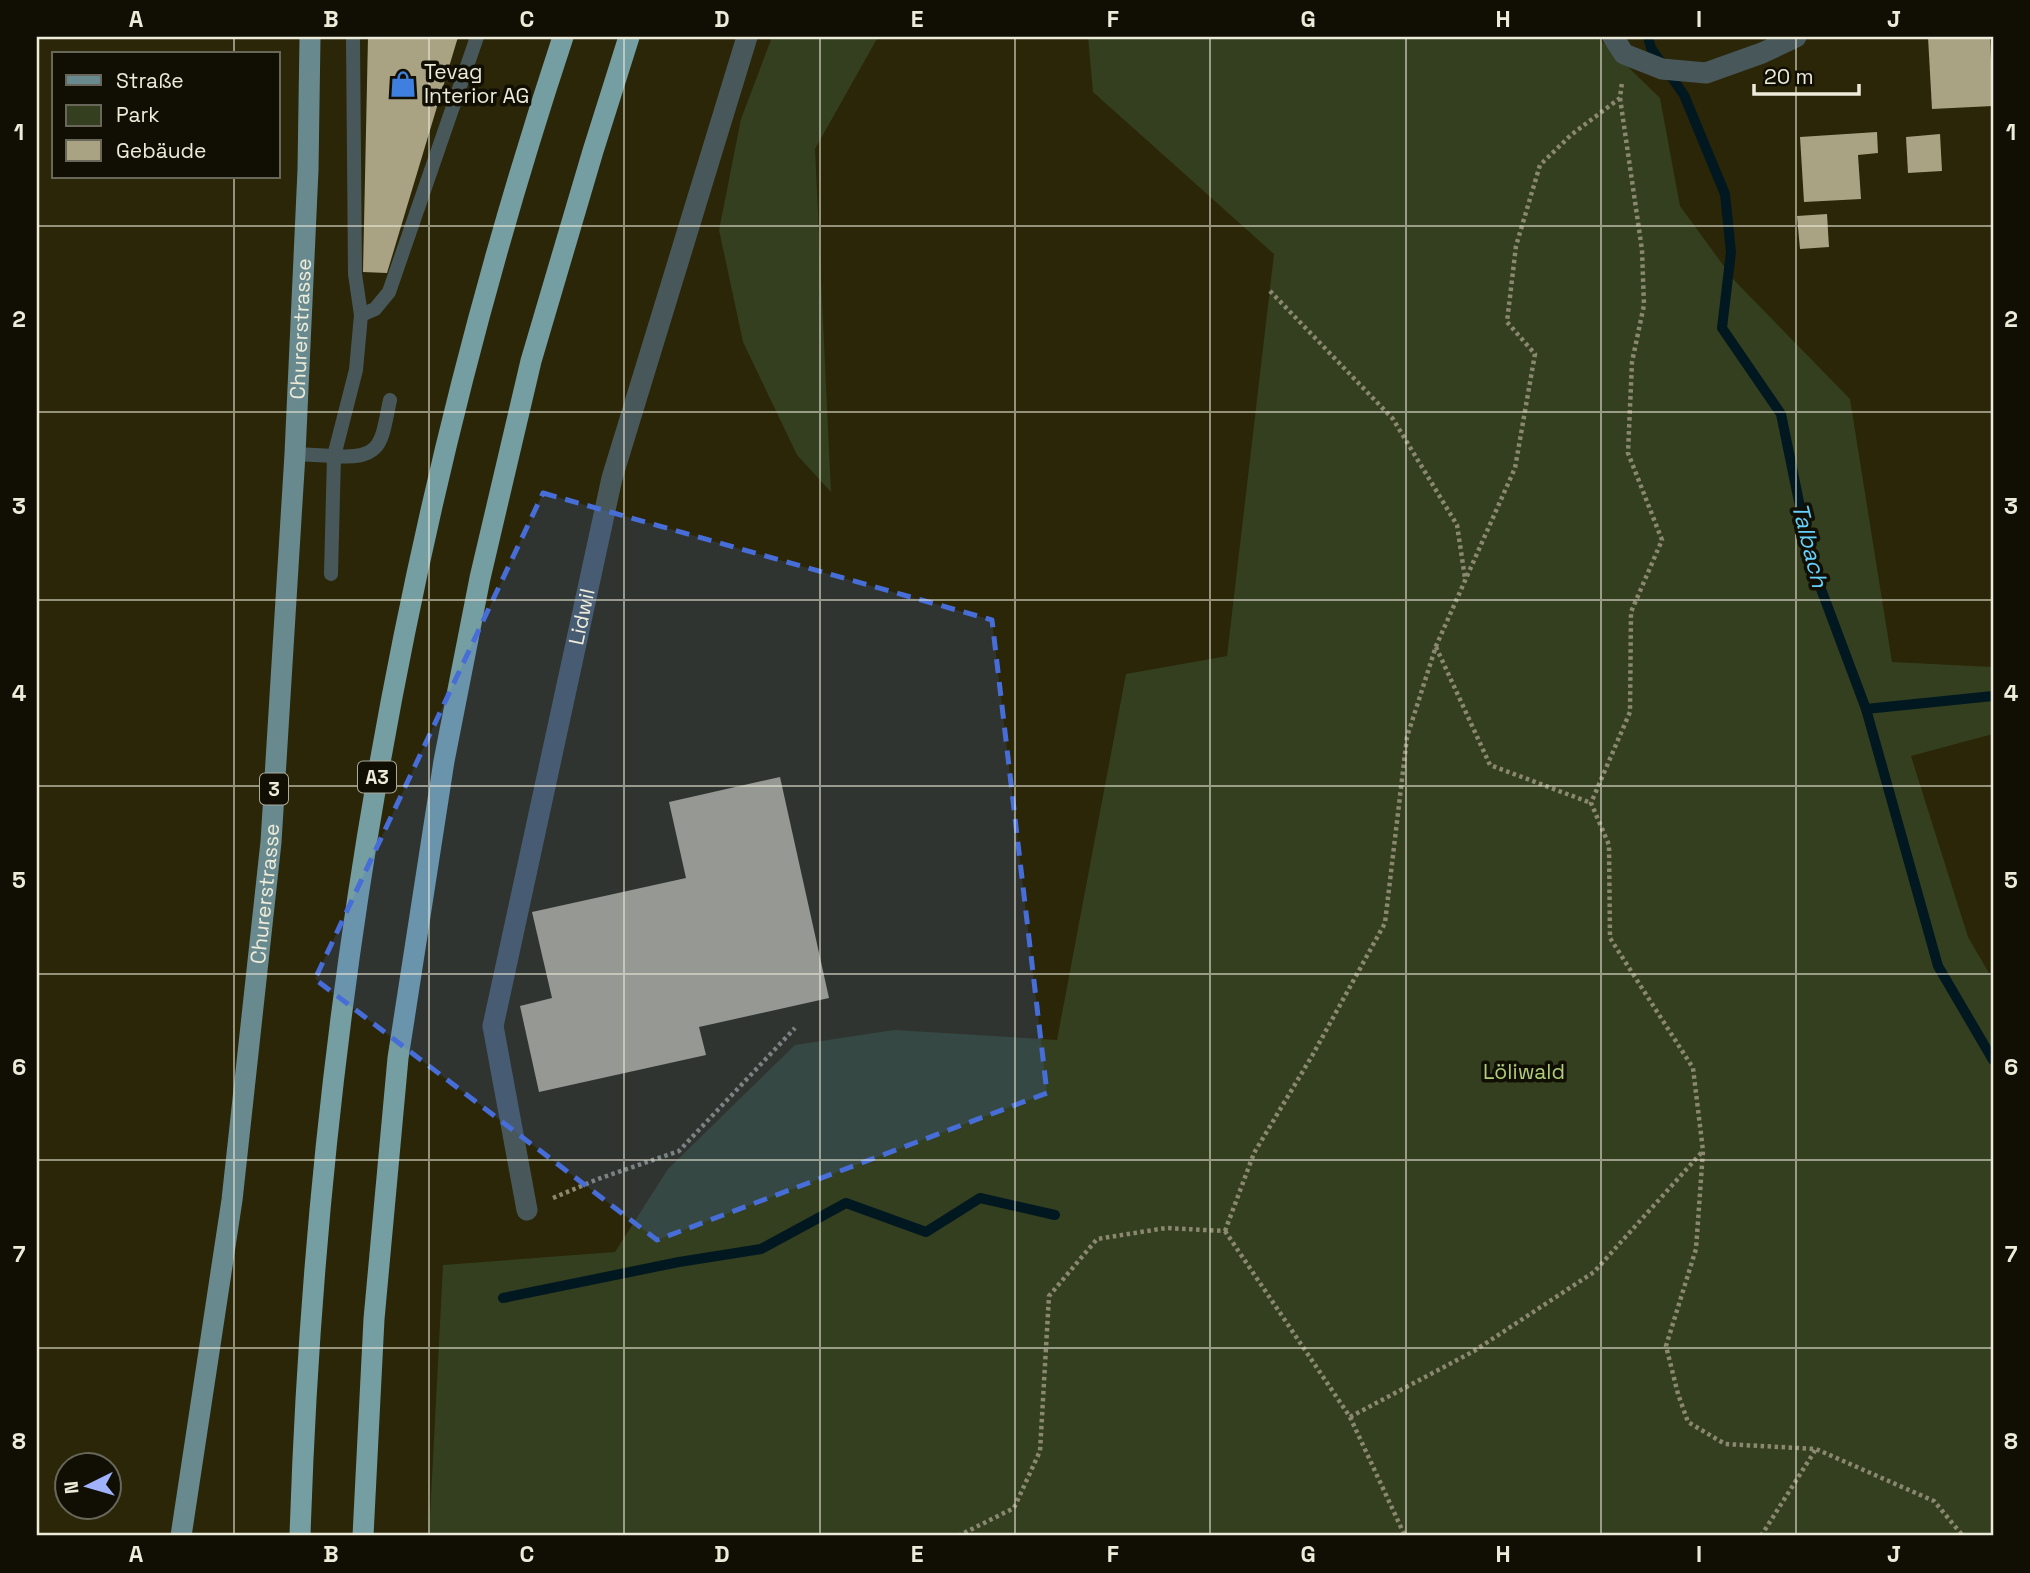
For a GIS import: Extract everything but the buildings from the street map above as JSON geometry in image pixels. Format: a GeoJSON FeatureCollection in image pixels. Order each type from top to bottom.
{"type":"FeatureCollection","features":[{"type":"Feature","properties":{"kind":"highway","name":"A3"},"geometry":{"type":"LineString","coordinates":[[300,1536],[307,1374],[329,1113],[352,929],[387,718],[439,472],[475,328],[508,211],[563,37]]}},
{"type":"Feature","properties":{"kind":"highway"},"geometry":{"type":"LineString","coordinates":[[363,1536],[374,1318],[398,1058],[444,761],[480,578],[531,361],[629,37]]}},
{"type":"Feature","properties":{"kind":"main road","name":"Churerstrasse"},"geometry":{"type":"LineString","coordinates":[[181,1536],[232,1200],[271,842],[295,454],[308,170],[310,37]]}},
{"type":"Feature","properties":{"kind":"street","name":"Lidwil"},"geometry":{"type":"LineString","coordinates":[[527,1209],[493,1026],[612,478],[747,37]]}},
{"type":"Feature","properties":{"kind":"street"},"geometry":{"type":"LineString","coordinates":[[1618,46],[1662,68],[1706,73],[1762,53],[1796,37]]}},
{"type":"Feature","properties":{"kind":"lane"},"geometry":{"type":"LineString","coordinates":[[331,574],[334,456],[356,370],[361,315],[355,274],[353,37]]}},
{"type":"Feature","properties":{"kind":"lane"},"geometry":{"type":"LineString","coordinates":[[361,315],[375,309],[389,292],[477,37]]}},
{"type":"Feature","properties":{"kind":"lane"},"geometry":{"type":"LineString","coordinates":[[295,454],[353,457],[369,453],[381,442],[390,400]]}},
{"type":"Feature","properties":{"kind":"path"},"geometry":{"type":"LineString","coordinates":[[1591,803],[1630,712],[1631,612],[1662,540],[1628,453],[1632,362],[1644,305],[1642,250],[1620,98],[1618,46]]}},
{"type":"Feature","properties":{"kind":"path"},"geometry":{"type":"LineString","coordinates":[[1225,1231],[1254,1153],[1312,1056],[1385,923],[1407,737],[1436,646],[1515,468],[1535,354],[1507,322],[1516,246],[1540,164],[1620,98]]}},
{"type":"Feature","properties":{"kind":"path"},"geometry":{"type":"LineString","coordinates":[[1270,291],[1393,419],[1457,525],[1465,579]]}},
{"type":"Feature","properties":{"kind":"path"},"geometry":{"type":"LineString","coordinates":[[1436,646],[1490,765],[1591,803],[1609,845],[1610,938],[1693,1068],[1703,1151],[1696,1249],[1666,1346],[1688,1422],[1725,1444],[1816,1449],[1934,1501],[1964,1536]]}},
{"type":"Feature","properties":{"kind":"path"},"geometry":{"type":"LineString","coordinates":[[527,1209],[598,1179],[679,1151],[794,1028]]}},
{"type":"Feature","properties":{"kind":"path"},"geometry":{"type":"LineString","coordinates":[[1350,1417],[1474,1351],[1594,1272],[1703,1151]]}},
{"type":"Feature","properties":{"kind":"path"},"geometry":{"type":"LineString","coordinates":[[958,1536],[1014,1508],[1040,1451],[1049,1296],[1097,1239],[1166,1228],[1225,1231]]}},
{"type":"Feature","properties":{"kind":"path"},"geometry":{"type":"LineString","coordinates":[[1225,1231],[1350,1417],[1405,1536]]}},
{"type":"Feature","properties":{"kind":"path"},"geometry":{"type":"LineString","coordinates":[[1761,1536],[1816,1449]]}},
{"type":"Feature","properties":{"kind":"highlighted area"},"geometry":{"type":"Polygon","coordinates":[[[543,493],[992,620],[1047,1093],[657,1240],[315,979],[543,493]]]}},
{"type":"Feature","properties":{"kind":"green space"},"geometry":{"type":"Polygon","coordinates":[[[772,37],[878,37],[815,149],[831,492],[797,455],[743,342],[719,230],[741,119],[772,37]]]}},
{"type":"Feature","properties":{"kind":"green space","name":"Löliwald"},"geometry":{"type":"Polygon","coordinates":[[[1088,37],[1597,37],[1660,98],[1680,206],[1734,280],[1850,399],[1892,662],[1993,667],[1993,734],[1911,756],[1968,937],[1993,980],[1993,1536],[429,1536],[443,1265],[615,1252],[668,1169],[795,1045],[894,1030],[1057,1040],[1126,674],[1227,656],[1274,254],[1093,92],[1088,37]]]}},
{"type":"Feature","properties":{"kind":"waterway","name":"Talbach"},"geometry":{"type":"LineString","coordinates":[[1648,37],[1651,48],[1684,95],[1725,194],[1731,252],[1722,328],[1781,414],[1812,565],[1866,709],[1938,966],[1993,1060]]}},
{"type":"Feature","properties":{"kind":"waterway"},"geometry":{"type":"LineString","coordinates":[[1866,709],[1993,696]]}},
{"type":"Feature","properties":{"kind":"waterway"},"geometry":{"type":"LineString","coordinates":[[503,1298],[679,1262],[761,1249],[846,1203],[926,1232],[980,1198],[1055,1215]]}},
{"type":"Feature","properties":{"kind":"place","name":"Tevag Interior AG"},"geometry":{"type":"Point","coordinates":[403,84]}}]}
